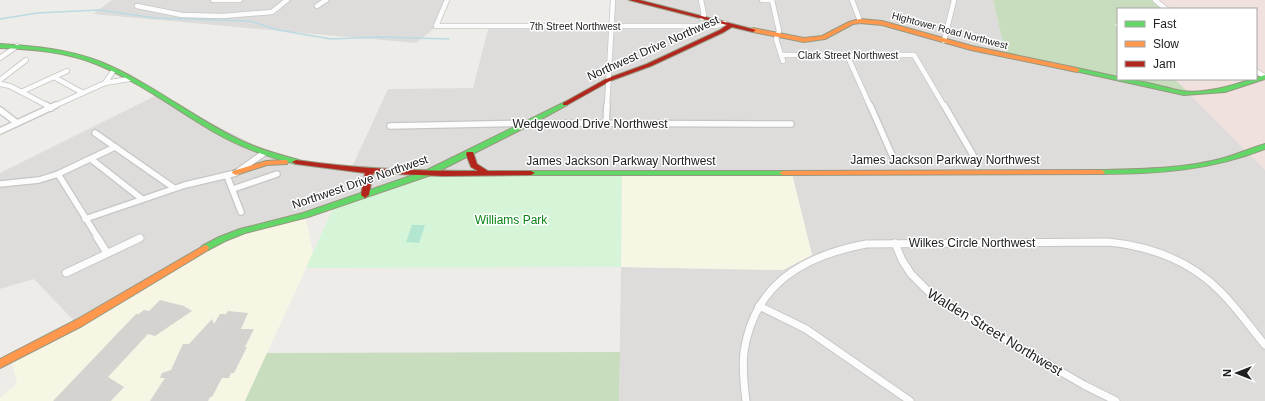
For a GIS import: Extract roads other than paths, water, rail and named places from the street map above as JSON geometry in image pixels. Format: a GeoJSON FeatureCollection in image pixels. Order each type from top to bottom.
{"type":"FeatureCollection","features":[{"type":"Feature","properties":{"kind":"main road","name":"Hightower Road Northwest"},"geometry":{"type":"LineString","coordinates":[[632,0],[777,36],[804,40],[818,39],[851,23],[872,21],[893,25],[979,50],[1117,78]]}},
{"type":"Feature","properties":{"kind":"main road","name":"Northwest Drive Northwest"},"geometry":{"type":"LineString","coordinates":[[0,364],[79,323],[190,256],[222,239],[243,231],[305,215],[428,173],[470,154],[530,123],[608,80],[650,65],[722,31],[728,24]]}},
{"type":"Feature","properties":{"kind":"main road","name":"James Jackson Parkway Northwest"},"geometry":{"type":"LineString","coordinates":[[0,46],[17,46],[70,54],[91,60],[114,70],[225,137],[264,153],[294,162],[329,168],[369,172],[1145,172],[1210,164],[1245,155],[1265,146]]}},
{"type":"Feature","properties":{"kind":"main road","name":"Hightower Road Northwest"},"geometry":{"type":"LineString","coordinates":[[1125,80],[1184,92],[1201,92],[1222,89],[1257,80]]}},
{"type":"Feature","properties":{"kind":"main road"},"geometry":{"type":"LineString","coordinates":[[470,154],[474,165],[486,173]]}},
{"type":"Feature","properties":{"kind":"main road"},"geometry":{"type":"LineString","coordinates":[[236,174],[266,163],[294,162]]}},
{"type":"Feature","properties":{"kind":"main road"},"geometry":{"type":"LineString","coordinates":[[365,195],[369,172]]}},
{"type":"Feature","properties":{"kind":"street"},"geometry":{"type":"LineString","coordinates":[[213,0],[240,0]]}},
{"type":"Feature","properties":{"kind":"street"},"geometry":{"type":"LineString","coordinates":[[137,6],[182,15],[223,16],[272,12],[287,0]]}},
{"type":"Feature","properties":{"kind":"street"},"geometry":{"type":"LineString","coordinates":[[317,6],[326,0]]}},
{"type":"Feature","properties":{"kind":"street","name":"7th Street Northwest"},"geometry":{"type":"LineString","coordinates":[[447,0],[436,26],[715,26],[728,24]]}},
{"type":"Feature","properties":{"kind":"street"},"geometry":{"type":"LineString","coordinates":[[606,124],[613,0]]}},
{"type":"Feature","properties":{"kind":"street"},"geometry":{"type":"LineString","coordinates":[[701,0],[704,15],[702,18]]}},
{"type":"Feature","properties":{"kind":"street"},"geometry":{"type":"LineString","coordinates":[[762,0],[772,0],[779,31],[777,36]]}},
{"type":"Feature","properties":{"kind":"street"},"geometry":{"type":"LineString","coordinates":[[852,0],[860,21]]}},
{"type":"Feature","properties":{"kind":"street"},"geometry":{"type":"LineString","coordinates":[[944,41],[954,0]]}},
{"type":"Feature","properties":{"kind":"street"},"geometry":{"type":"LineString","coordinates":[[1155,0],[1165,8]]}},
{"type":"Feature","properties":{"kind":"street","name":"Clark Street Northwest"},"geometry":{"type":"LineString","coordinates":[[777,36],[776,39],[782,58],[914,55],[973,155]]}},
{"type":"Feature","properties":{"kind":"street"},"geometry":{"type":"LineString","coordinates":[[0,58],[17,46]]}},
{"type":"Feature","properties":{"kind":"street"},"geometry":{"type":"LineString","coordinates":[[848,56],[892,155]]}},
{"type":"Feature","properties":{"kind":"street"},"geometry":{"type":"LineString","coordinates":[[0,80],[26,60]]}},
{"type":"Feature","properties":{"kind":"street"},"geometry":{"type":"LineString","coordinates":[[105,83],[114,70]]}},
{"type":"Feature","properties":{"kind":"street"},"geometry":{"type":"LineString","coordinates":[[21,92],[67,71]]}},
{"type":"Feature","properties":{"kind":"street"},"geometry":{"type":"LineString","coordinates":[[54,77],[83,93]]}},
{"type":"Feature","properties":{"kind":"street"},"geometry":{"type":"LineString","coordinates":[[0,131],[105,83],[128,79]]}},
{"type":"Feature","properties":{"kind":"street"},"geometry":{"type":"LineString","coordinates":[[0,84],[10,86],[51,108]]}},
{"type":"Feature","properties":{"kind":"street"},"geometry":{"type":"LineString","coordinates":[[0,110],[17,123]]}},
{"type":"Feature","properties":{"kind":"street","name":"Wedgewood Drive Northwest"},"geometry":{"type":"LineString","coordinates":[[390,126],[530,123],[791,124]]}},
{"type":"Feature","properties":{"kind":"street"},"geometry":{"type":"LineString","coordinates":[[95,133],[174,188]]}},
{"type":"Feature","properties":{"kind":"street"},"geometry":{"type":"LineString","coordinates":[[0,184],[39,180],[58,174],[115,147]]}},
{"type":"Feature","properties":{"kind":"street"},"geometry":{"type":"LineString","coordinates":[[85,219],[174,188],[236,174],[264,153]]}},
{"type":"Feature","properties":{"kind":"street"},"geometry":{"type":"LineString","coordinates":[[91,159],[142,199]]}},
{"type":"Feature","properties":{"kind":"street"},"geometry":{"type":"LineString","coordinates":[[58,174],[107,253]]}},
{"type":"Feature","properties":{"kind":"street"},"geometry":{"type":"LineString","coordinates":[[233,188],[277,174]]}},
{"type":"Feature","properties":{"kind":"street"},"geometry":{"type":"LineString","coordinates":[[227,176],[233,188],[241,212]]}},
{"type":"Feature","properties":{"kind":"street"},"geometry":{"type":"LineString","coordinates":[[66,273],[140,238]]}},
{"type":"Feature","properties":{"kind":"street","name":"Wilkes Circle Northwest"},"geometry":{"type":"LineString","coordinates":[[746,401],[743,370],[744,352],[753,320],[766,296],[784,278],[799,266],[817,257],[854,246],[895,243],[1108,242],[1136,246],[1152,250],[1180,262],[1208,280],[1228,300],[1265,345]]}},
{"type":"Feature","properties":{"kind":"street","name":"Walden Street Northwest"},"geometry":{"type":"LineString","coordinates":[[895,243],[902,262],[908,271],[925,290],[936,299],[1084,385],[1116,401]]}},
{"type":"Feature","properties":{"kind":"street"},"geometry":{"type":"LineString","coordinates":[[760,306],[812,333],[910,401]]}},
{"type":"Feature","properties":{"kind":"waterway"},"geometry":{"type":"LineString","coordinates":[[0,19],[37,13],[99,10],[156,18],[250,21],[278,30],[331,39],[379,37],[449,39]]}},
{"type":"Feature","properties":{"kind":"park label","name":"Williams Park"},"geometry":{"type":"Point","coordinates":[511,220]}}]}
